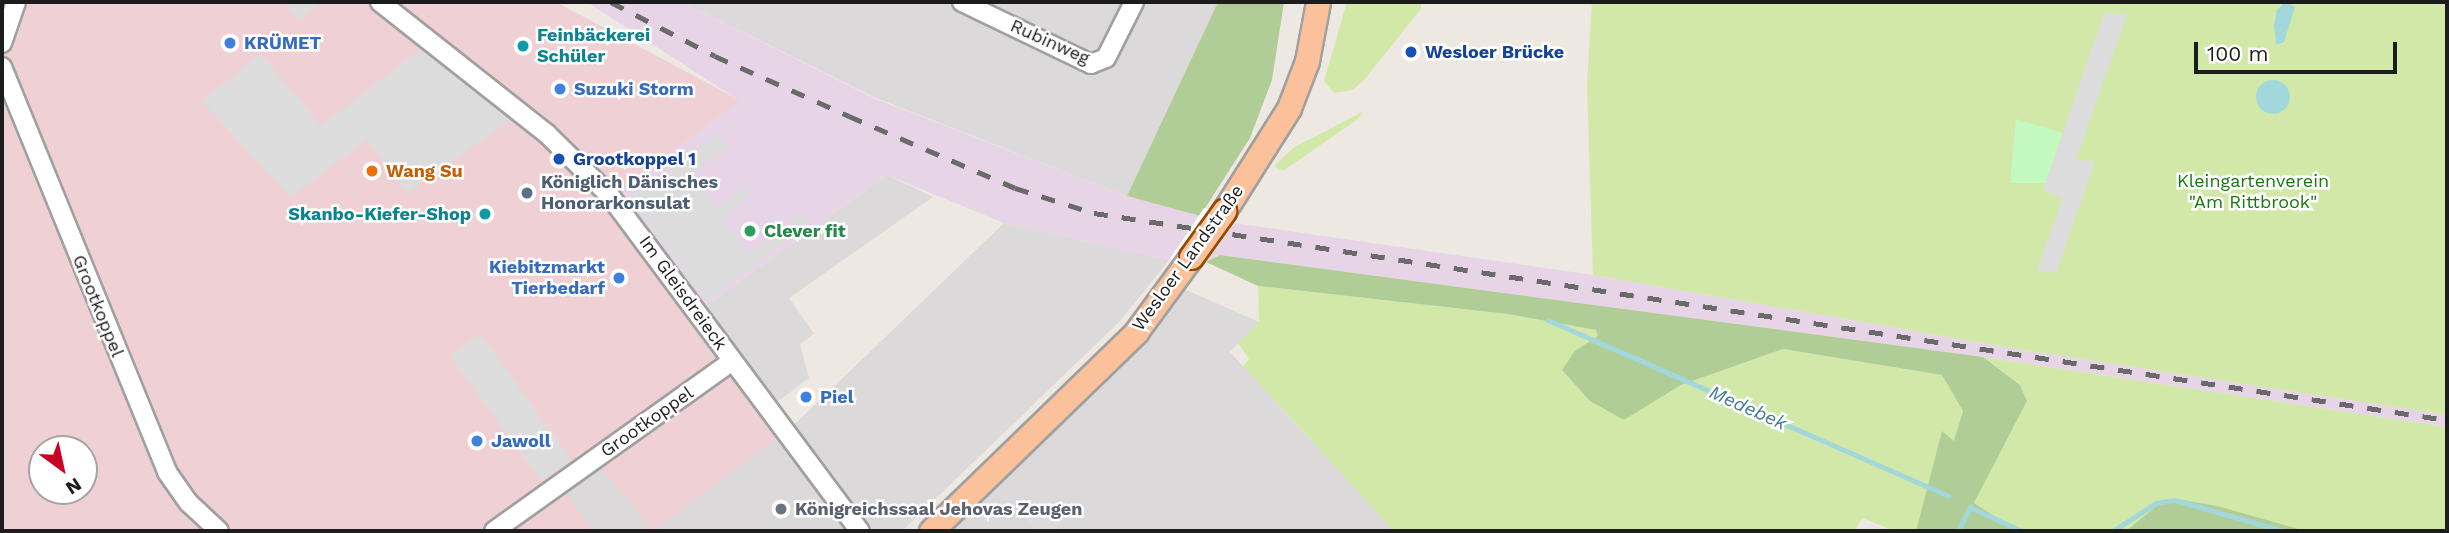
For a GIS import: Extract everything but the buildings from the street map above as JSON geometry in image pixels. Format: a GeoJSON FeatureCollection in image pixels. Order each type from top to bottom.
{"type":"FeatureCollection","features":[{"type":"Feature","properties":{"kind":"main road","name":"Wesloer Landstraße"},"geometry":{"type":"LineString","coordinates":[[931,531],[1136,332],[1191,257],[1224,211],[1289,108],[1307,61],[1318,2]]}},
{"type":"Feature","properties":{"kind":"street"},"geometry":{"type":"LineString","coordinates":[[2,43],[16,2]]}},
{"type":"Feature","properties":{"kind":"street","name":"Im Gleisdreieck"},"geometry":{"type":"LineString","coordinates":[[380,2],[570,155],[630,221],[860,531]]}},
{"type":"Feature","properties":{"kind":"street","name":"Rubinweg"},"geometry":{"type":"LineString","coordinates":[[962,2],[1091,64],[1100,62],[1134,2]]}},
{"type":"Feature","properties":{"kind":"street","name":"Grootkoppel"},"geometry":{"type":"LineString","coordinates":[[2,67],[167,472],[189,503],[219,531]]}},
{"type":"Feature","properties":{"kind":"street","name":"Grootkoppel"},"geometry":{"type":"LineString","coordinates":[[494,531],[732,361]]}},
{"type":"Feature","properties":{"kind":"shaded area"},"geometry":{"type":"Polygon","coordinates":[[[2,2],[556,2],[741,101],[620,191],[794,425],[653,531],[601,467],[565,493],[594,531],[2,531],[2,2]]]}},
{"type":"Feature","properties":{"kind":"shaded area"},"geometry":{"type":"Polygon","coordinates":[[[284,2],[322,2],[299,20],[284,2]]]}},
{"type":"Feature","properties":{"kind":"shaded area"},"geometry":{"type":"Polygon","coordinates":[[[587,2],[682,2],[876,99],[1127,196],[1200,216],[1169,260],[1004,223],[887,175],[706,306],[619,191],[740,101],[587,2]]]}},
{"type":"Feature","properties":{"kind":"shaded area"},"geometry":{"type":"Polygon","coordinates":[[[682,2],[1218,2],[1127,196],[876,98],[682,2]]]}},
{"type":"Feature","properties":{"kind":"shaded area"},"geometry":{"type":"Polygon","coordinates":[[[2104,13],[2127,14],[2076,160],[2095,161],[2056,273],[2037,270],[2062,199],[2043,190],[2104,13]]]}},
{"type":"Feature","properties":{"kind":"shaded area"},"geometry":{"type":"Polygon","coordinates":[[[421,49],[512,119],[407,194],[367,140],[290,197],[202,101],[261,54],[321,126],[421,49]]]}},
{"type":"Feature","properties":{"kind":"shaded area"},"geometry":{"type":"Polygon","coordinates":[[[718,133],[728,147],[692,175],[717,209],[746,187],[752,195],[723,217],[749,253],[802,214],[809,223],[707,302],[628,199],[718,133]]]}},
{"type":"Feature","properties":{"kind":"shaded area"},"geometry":{"type":"Polygon","coordinates":[[[887,175],[933,197],[789,298],[814,334],[800,344],[809,378],[777,402],[706,306],[887,175]]]}},
{"type":"Feature","properties":{"kind":"shaded area"},"geometry":{"type":"Polygon","coordinates":[[[1004,223],[1169,260],[1120,321],[902,531],[653,531],[794,425],[1004,223]]]}},
{"type":"Feature","properties":{"kind":"shaded area"},"geometry":{"type":"Polygon","coordinates":[[[1234,223],[1593,275],[2022,350],[2447,415],[2447,427],[1983,357],[1220,255],[1206,262],[1234,223]]]}},
{"type":"Feature","properties":{"kind":"shaded area"},"geometry":{"type":"Polygon","coordinates":[[[1184,289],[1259,322],[1230,352],[1394,531],[951,531],[1144,343],[1184,289]]]}},
{"type":"Feature","properties":{"kind":"shaded area"},"geometry":{"type":"Polygon","coordinates":[[[480,334],[571,459],[541,481],[450,356],[480,334]]]}},
{"type":"Feature","properties":{"kind":"shaded area"},"geometry":{"type":"Polygon","coordinates":[[[602,467],[653,531],[594,531],[565,493],[602,467]]]}},
{"type":"Feature","properties":{"kind":"shaded area"},"geometry":{"type":"Polygon","coordinates":[[[1038,509],[1057,531],[1037,531],[1026,519],[1038,509]]]}},
{"type":"Feature","properties":{"kind":"green space"},"geometry":{"type":"Polygon","coordinates":[[[1218,2],[1284,2],[1272,80],[1250,138],[1200,216],[1127,196],[1218,2]]]}},
{"type":"Feature","properties":{"kind":"green space"},"geometry":{"type":"Polygon","coordinates":[[[1347,2],[1421,2],[1421,9],[1365,79],[1353,90],[1334,93],[1324,81],[1347,2]]]}},
{"type":"Feature","properties":{"kind":"green space","name":"Kleingartenverein \"Am Rittbrook\""},"geometry":{"type":"Polygon","coordinates":[[[1592,2],[2447,2],[2447,415],[2022,350],[1593,275],[1587,85],[1592,2]]]}},
{"type":"Feature","properties":{"kind":"green space"},"geometry":{"type":"Polygon","coordinates":[[[1362,112],[1358,119],[1283,171],[1274,166],[1293,148],[1362,112]]]}},
{"type":"Feature","properties":{"kind":"green space"},"geometry":{"type":"Polygon","coordinates":[[[2016,119],[2063,133],[2046,183],[2010,183],[2016,119]]]}},
{"type":"Feature","properties":{"kind":"green space"},"geometry":{"type":"Polygon","coordinates":[[[1220,255],[1983,357],[2020,385],[2027,401],[1974,503],[2018,531],[1916,531],[1942,431],[1954,441],[1963,411],[1942,375],[1783,349],[1681,385],[1624,420],[1590,401],[1562,370],[1575,351],[1598,336],[1596,330],[1508,314],[1258,286],[1206,262],[1220,255]]]}},
{"type":"Feature","properties":{"kind":"green space"},"geometry":{"type":"Polygon","coordinates":[[[1258,286],[1508,314],[1596,330],[1599,336],[1575,351],[1624,420],[1681,385],[1783,349],[1942,375],[1963,410],[1954,442],[1942,432],[1916,531],[1895,531],[1862,518],[1855,531],[1394,531],[1243,366],[1249,359],[1238,343],[1259,322],[1258,286]]]}},
{"type":"Feature","properties":{"kind":"green space"},"geometry":{"type":"Polygon","coordinates":[[[1983,357],[2447,427],[2447,531],[2307,531],[2177,499],[2126,531],[2018,531],[1974,503],[2027,401],[2020,385],[1983,357]]]}},
{"type":"Feature","properties":{"kind":"green space"},"geometry":{"type":"Polygon","coordinates":[[[2177,499],[2217,506],[2306,531],[2126,531],[2164,500],[2177,499]]]}},
{"type":"Feature","properties":{"kind":"water"},"geometry":{"type":"Polygon","coordinates":[[[2285,2],[2295,7],[2284,42],[2276,45],[2274,25],[2277,10],[2285,2]]]}},
{"type":"Feature","properties":{"kind":"water"},"geometry":{"type":"Polygon","coordinates":[[[2273,80],[2285,85],[2290,97],[2285,109],[2273,114],[2261,109],[2256,97],[2261,85],[2273,80]]]}},
{"type":"Feature","properties":{"kind":"pier"},"geometry":{"type":"Polygon","coordinates":[[[1204,208],[1241,214],[1206,262],[1169,260],[1204,208]]]}},
{"type":"Feature","properties":{"kind":"waterway","name":"Medebek"},"geometry":{"type":"LineString","coordinates":[[1548,320],[1948,496]]}},
{"type":"Feature","properties":{"kind":"waterway","name":"Medebek"},"geometry":{"type":"LineString","coordinates":[[2113,531],[2156,503],[2175,500],[2284,531]]}},
{"type":"Feature","properties":{"kind":"waterway","name":"Medebek"},"geometry":{"type":"LineString","coordinates":[[1958,531],[1970,507],[2022,531]]}},
{"type":"Feature","properties":{"kind":"railway"},"geometry":{"type":"LineString","coordinates":[[611,2],[715,56],[849,116],[1015,188],[1094,213],[2447,420]]}},
{"type":"Feature","properties":{"kind":"place","name":"KRÜMET"},"geometry":{"type":"Point","coordinates":[230,43]}},
{"type":"Feature","properties":{"kind":"place","name":"Feinbäckerei Schüler"},"geometry":{"type":"Point","coordinates":[523,46]}},
{"type":"Feature","properties":{"kind":"place","name":"Wesloer Brücke"},"geometry":{"type":"Point","coordinates":[1411,52]}},
{"type":"Feature","properties":{"kind":"place","name":"Suzuki Storm"},"geometry":{"type":"Point","coordinates":[560,89]}},
{"type":"Feature","properties":{"kind":"place","name":"Grootkoppel 1"},"geometry":{"type":"Point","coordinates":[559,159]}},
{"type":"Feature","properties":{"kind":"place","name":"Wang Su"},"geometry":{"type":"Point","coordinates":[372,171]}},
{"type":"Feature","properties":{"kind":"place","name":"Königlich Dänisches Honorarkonsulat"},"geometry":{"type":"Point","coordinates":[527,193]}},
{"type":"Feature","properties":{"kind":"place","name":"Skanbo-Kiefer-Shop"},"geometry":{"type":"Point","coordinates":[485,214]}},
{"type":"Feature","properties":{"kind":"place","name":"Clever fit"},"geometry":{"type":"Point","coordinates":[750,231]}},
{"type":"Feature","properties":{"kind":"place","name":"Kiebitzmarkt Tierbedarf"},"geometry":{"type":"Point","coordinates":[619,278]}},
{"type":"Feature","properties":{"kind":"place","name":"Piel"},"geometry":{"type":"Point","coordinates":[806,397]}},
{"type":"Feature","properties":{"kind":"place","name":"Jawoll"},"geometry":{"type":"Point","coordinates":[477,441]}},
{"type":"Feature","properties":{"kind":"place","name":"Königreichssaal Jehovas Zeugen"},"geometry":{"type":"Point","coordinates":[781,509]}}]}
